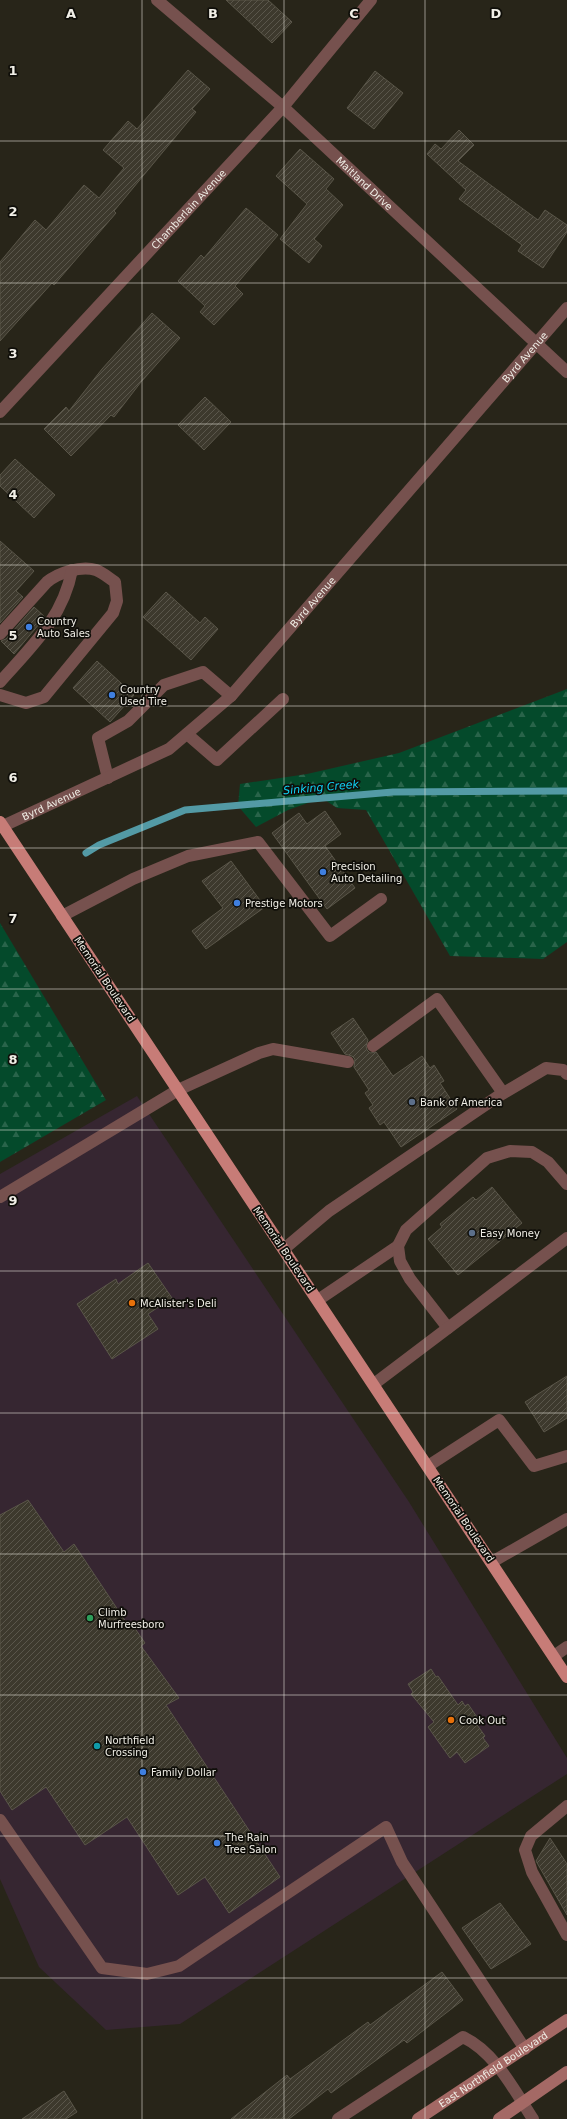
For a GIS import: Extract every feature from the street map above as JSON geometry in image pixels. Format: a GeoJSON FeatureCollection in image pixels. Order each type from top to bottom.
{"type":"FeatureCollection","features":[{"type":"Feature","properties":{"kind":"main road","name":"Memorial Boulevard"},"geometry":{"type":"LineString","coordinates":[[2,828],[374,1384],[567,1677]]}},
{"type":"Feature","properties":{"kind":"main road","name":"East Northfield Boulevard"},"geometry":{"type":"LineString","coordinates":[[418,2119],[567,2020]]}},
{"type":"Feature","properties":{"kind":"main road"},"geometry":{"type":"LineString","coordinates":[[499,2119],[567,2072]]}},
{"type":"Feature","properties":{"kind":"street","name":"Maitland Drive"},"geometry":{"type":"LineString","coordinates":[[157,0],[283,107],[567,372]]}},
{"type":"Feature","properties":{"kind":"street","name":"Chamberlain Avenue"},"geometry":{"type":"LineString","coordinates":[[0,412],[283,107],[371,0]]}},
{"type":"Feature","properties":{"kind":"street","name":"Byrd Avenue"},"geometry":{"type":"LineString","coordinates":[[2,828],[169,750],[232,696],[567,308]]}},
{"type":"Feature","properties":{"kind":"street"},"geometry":{"type":"LineString","coordinates":[[0,682],[56,615],[68,590],[72,570]]}},
{"type":"Feature","properties":{"kind":"street"},"geometry":{"type":"LineString","coordinates":[[0,634],[46,582],[55,576],[72,570],[95,570],[115,582],[117,601],[114,613],[44,697],[26,703],[0,695]]}},
{"type":"Feature","properties":{"kind":"street"},"geometry":{"type":"LineString","coordinates":[[108,778],[98,738],[128,721],[164,685],[203,672],[232,696]]}},
{"type":"Feature","properties":{"kind":"street"},"geometry":{"type":"LineString","coordinates":[[187,734],[217,760],[283,699]]}},
{"type":"Feature","properties":{"kind":"street"},"geometry":{"type":"LineString","coordinates":[[62,916],[133,879],[188,856],[258,842],[330,936],[381,899]]}},
{"type":"Feature","properties":{"kind":"street"},"geometry":{"type":"LineString","coordinates":[[373,1046],[438,999],[503,1093]]}},
{"type":"Feature","properties":{"kind":"street"},"geometry":{"type":"LineString","coordinates":[[0,1197],[178,1090],[259,1053],[273,1049],[348,1062]]}},
{"type":"Feature","properties":{"kind":"street"},"geometry":{"type":"LineString","coordinates":[[284,1249],[329,1211],[503,1093],[546,1068],[563,1070],[567,1074]]}},
{"type":"Feature","properties":{"kind":"street"},"geometry":{"type":"LineString","coordinates":[[318,1300],[398,1246],[406,1230],[487,1158],[510,1151],[532,1152],[548,1162],[567,1184]]}},
{"type":"Feature","properties":{"kind":"street"},"geometry":{"type":"LineString","coordinates":[[374,1384],[567,1238]]}},
{"type":"Feature","properties":{"kind":"street"},"geometry":{"type":"LineString","coordinates":[[398,1246],[400,1261],[410,1279],[448,1328]]}},
{"type":"Feature","properties":{"kind":"street"},"geometry":{"type":"LineString","coordinates":[[428,1466],[499,1420],[534,1466],[567,1456]]}},
{"type":"Feature","properties":{"kind":"street"},"geometry":{"type":"LineString","coordinates":[[492,1562],[567,1519]]}},
{"type":"Feature","properties":{"kind":"street"},"geometry":{"type":"LineString","coordinates":[[554,1656],[567,1647]]}},
{"type":"Feature","properties":{"kind":"street"},"geometry":{"type":"LineString","coordinates":[[567,1806],[531,1836],[526,1850],[532,1872],[567,1935]]}},
{"type":"Feature","properties":{"kind":"street"},"geometry":{"type":"LineString","coordinates":[[0,1820],[102,1968],[147,1974],[179,1966],[386,1827],[402,1862],[524,2049]]}},
{"type":"Feature","properties":{"kind":"street"},"geometry":{"type":"LineString","coordinates":[[338,2119],[463,2037],[474,2042],[498,2066],[533,2119]]}},
{"type":"Feature","properties":{"kind":"shaded area"},"geometry":{"type":"Polygon","coordinates":[[[137,1096],[409,1502],[567,1758],[567,1774],[180,2024],[106,2030],[39,1967],[0,1879],[0,1174],[137,1096]]]}},
{"type":"Feature","properties":{"kind":"green space"},"geometry":{"type":"Polygon","coordinates":[[[567,689],[567,942],[543,959],[450,956],[366,810],[337,808],[322,798],[288,810],[256,827],[238,806],[240,784],[307,774],[399,753],[567,689]]]}},
{"type":"Feature","properties":{"kind":"green space"},"geometry":{"type":"Polygon","coordinates":[[[0,923],[106,1100],[0,1162],[0,923]]]}},
{"type":"Feature","properties":{"kind":"building"},"geometry":{"type":"Polygon","coordinates":[[[226,0],[268,0],[292,22],[272,43],[226,0]]]}},
{"type":"Feature","properties":{"kind":"building"},"geometry":{"type":"Polygon","coordinates":[[[188,70],[210,89],[192,109],[196,112],[114,211],[116,213],[54,285],[52,283],[0,341],[0,262],[35,220],[46,230],[84,185],[99,198],[124,168],[103,150],[128,121],[137,129],[188,70]]]}},
{"type":"Feature","properties":{"kind":"building"},"geometry":{"type":"Polygon","coordinates":[[[375,71],[403,93],[374,129],[347,108],[375,71]]]}},
{"type":"Feature","properties":{"kind":"building"},"geometry":{"type":"Polygon","coordinates":[[[459,130],[474,145],[458,161],[538,220],[545,210],[567,225],[567,232],[543,268],[518,251],[522,245],[459,199],[466,190],[427,154],[435,144],[441,149],[459,130]]]}},
{"type":"Feature","properties":{"kind":"building"},"geometry":{"type":"Polygon","coordinates":[[[300,149],[334,179],[326,189],[343,205],[314,239],[322,246],[309,263],[280,239],[307,204],[276,176],[300,149]]]}},
{"type":"Feature","properties":{"kind":"building"},"geometry":{"type":"Polygon","coordinates":[[[246,208],[278,235],[235,286],[243,294],[214,325],[200,312],[205,306],[178,281],[201,255],[204,258],[246,208]]]}},
{"type":"Feature","properties":{"kind":"building"},"geometry":{"type":"Polygon","coordinates":[[[152,313],[180,338],[141,382],[114,417],[111,415],[71,456],[44,429],[66,407],[69,411],[102,369],[152,313]]]}},
{"type":"Feature","properties":{"kind":"building"},"geometry":{"type":"Polygon","coordinates":[[[205,397],[231,422],[204,450],[178,425],[205,397]]]}},
{"type":"Feature","properties":{"kind":"building"},"geometry":{"type":"Polygon","coordinates":[[[15,459],[55,495],[34,518],[0,486],[0,475],[15,459]]]}},
{"type":"Feature","properties":{"kind":"building"},"geometry":{"type":"Polygon","coordinates":[[[0,541],[34,571],[16,591],[23,597],[0,623],[0,541]]]}},
{"type":"Feature","properties":{"kind":"building"},"geometry":{"type":"Polygon","coordinates":[[[166,592],[200,623],[205,617],[218,629],[191,660],[143,617],[166,592]]]}},
{"type":"Feature","properties":{"kind":"building"},"geometry":{"type":"Polygon","coordinates":[[[34,607],[45,617],[14,654],[1,641],[6,639],[34,607]]]}},
{"type":"Feature","properties":{"kind":"building"},"geometry":{"type":"Polygon","coordinates":[[[97,661],[134,695],[110,722],[73,688],[97,661]]]}},
{"type":"Feature","properties":{"kind":"building"},"geometry":{"type":"Polygon","coordinates":[[[325,811],[341,834],[325,846],[355,888],[327,909],[272,833],[299,813],[307,824],[325,811]]]}},
{"type":"Feature","properties":{"kind":"building"},"geometry":{"type":"Polygon","coordinates":[[[231,861],[265,907],[206,949],[192,931],[223,908],[202,881],[231,861]]]}},
{"type":"Feature","properties":{"kind":"building"},"geometry":{"type":"Polygon","coordinates":[[[353,1018],[368,1040],[366,1046],[367,1050],[370,1053],[376,1052],[393,1076],[422,1056],[430,1068],[434,1065],[444,1081],[440,1083],[457,1109],[401,1147],[384,1122],[380,1125],[369,1108],[373,1105],[365,1093],[369,1090],[354,1067],[355,1059],[352,1056],[345,1054],[331,1033],[353,1018]]]}},
{"type":"Feature","properties":{"kind":"building","name":"Easy Money"},"geometry":{"type":"Polygon","coordinates":[[[492,1187],[522,1223],[458,1275],[428,1239],[442,1227],[440,1224],[473,1197],[476,1200],[492,1187]]]}},
{"type":"Feature","properties":{"kind":"building"},"geometry":{"type":"Polygon","coordinates":[[[148,1263],[172,1298],[148,1314],[158,1329],[112,1359],[77,1304],[116,1279],[118,1284],[148,1263]]]}},
{"type":"Feature","properties":{"kind":"building"},"geometry":{"type":"Polygon","coordinates":[[[567,1376],[567,1418],[544,1432],[525,1402],[567,1376]]]}},
{"type":"Feature","properties":{"kind":"building","name":"Northfield Crossing"},"geometry":{"type":"Polygon","coordinates":[[[28,1500],[64,1552],[74,1544],[128,1625],[132,1624],[145,1643],[141,1646],[179,1698],[166,1705],[280,1877],[229,1913],[205,1877],[178,1895],[127,1817],[85,1845],[46,1787],[12,1810],[0,1791],[0,1515],[28,1500]]]}},
{"type":"Feature","properties":{"kind":"building"},"geometry":{"type":"Polygon","coordinates":[[[431,1669],[436,1677],[438,1676],[458,1705],[462,1701],[465,1706],[468,1704],[479,1720],[475,1722],[485,1736],[483,1738],[489,1746],[465,1763],[457,1752],[450,1758],[428,1727],[434,1722],[411,1694],[413,1692],[408,1684],[431,1669]]]}},
{"type":"Feature","properties":{"kind":"building"},"geometry":{"type":"Polygon","coordinates":[[[550,1838],[567,1864],[567,1915],[536,1861],[550,1838]]]}},
{"type":"Feature","properties":{"kind":"building"},"geometry":{"type":"Polygon","coordinates":[[[500,1903],[531,1944],[491,1969],[462,1928],[500,1903]]]}},
{"type":"Feature","properties":{"kind":"building"},"geometry":{"type":"Polygon","coordinates":[[[442,1972],[463,2000],[407,2043],[404,2040],[331,2093],[328,2089],[289,2119],[231,2119],[287,2075],[290,2079],[368,2022],[370,2025],[442,1972]]]}},
{"type":"Feature","properties":{"kind":"building"},"geometry":{"type":"Polygon","coordinates":[[[64,2091],[77,2112],[66,2119],[22,2119],[64,2091]]]}},
{"type":"Feature","properties":{"kind":"waterway","name":"Sinking Creek"},"geometry":{"type":"LineString","coordinates":[[86,853],[99,845],[185,810],[393,792],[567,791]]}},
{"type":"Feature","properties":{"kind":"place","name":"Country Auto Sales"},"geometry":{"type":"Point","coordinates":[29,627]}},
{"type":"Feature","properties":{"kind":"place","name":"Country Used Tire"},"geometry":{"type":"Point","coordinates":[112,695]}},
{"type":"Feature","properties":{"kind":"place","name":"Precision Auto Detailing"},"geometry":{"type":"Point","coordinates":[323,872]}},
{"type":"Feature","properties":{"kind":"place","name":"Prestige Motors"},"geometry":{"type":"Point","coordinates":[237,903]}},
{"type":"Feature","properties":{"kind":"place","name":"Bank of America"},"geometry":{"type":"Point","coordinates":[412,1102]}},
{"type":"Feature","properties":{"kind":"place","name":"Easy Money"},"geometry":{"type":"Point","coordinates":[472,1233]}},
{"type":"Feature","properties":{"kind":"place","name":"McAlister's Deli"},"geometry":{"type":"Point","coordinates":[132,1303]}},
{"type":"Feature","properties":{"kind":"place","name":"Climb Murfreesboro"},"geometry":{"type":"Point","coordinates":[90,1618]}},
{"type":"Feature","properties":{"kind":"place","name":"Cook Out"},"geometry":{"type":"Point","coordinates":[451,1720]}},
{"type":"Feature","properties":{"kind":"place","name":"Northfield Crossing"},"geometry":{"type":"Point","coordinates":[97,1746]}},
{"type":"Feature","properties":{"kind":"place","name":"Family Dollar"},"geometry":{"type":"Point","coordinates":[143,1772]}},
{"type":"Feature","properties":{"kind":"place","name":"The Rain Tree Salon"},"geometry":{"type":"Point","coordinates":[217,1843]}}]}
